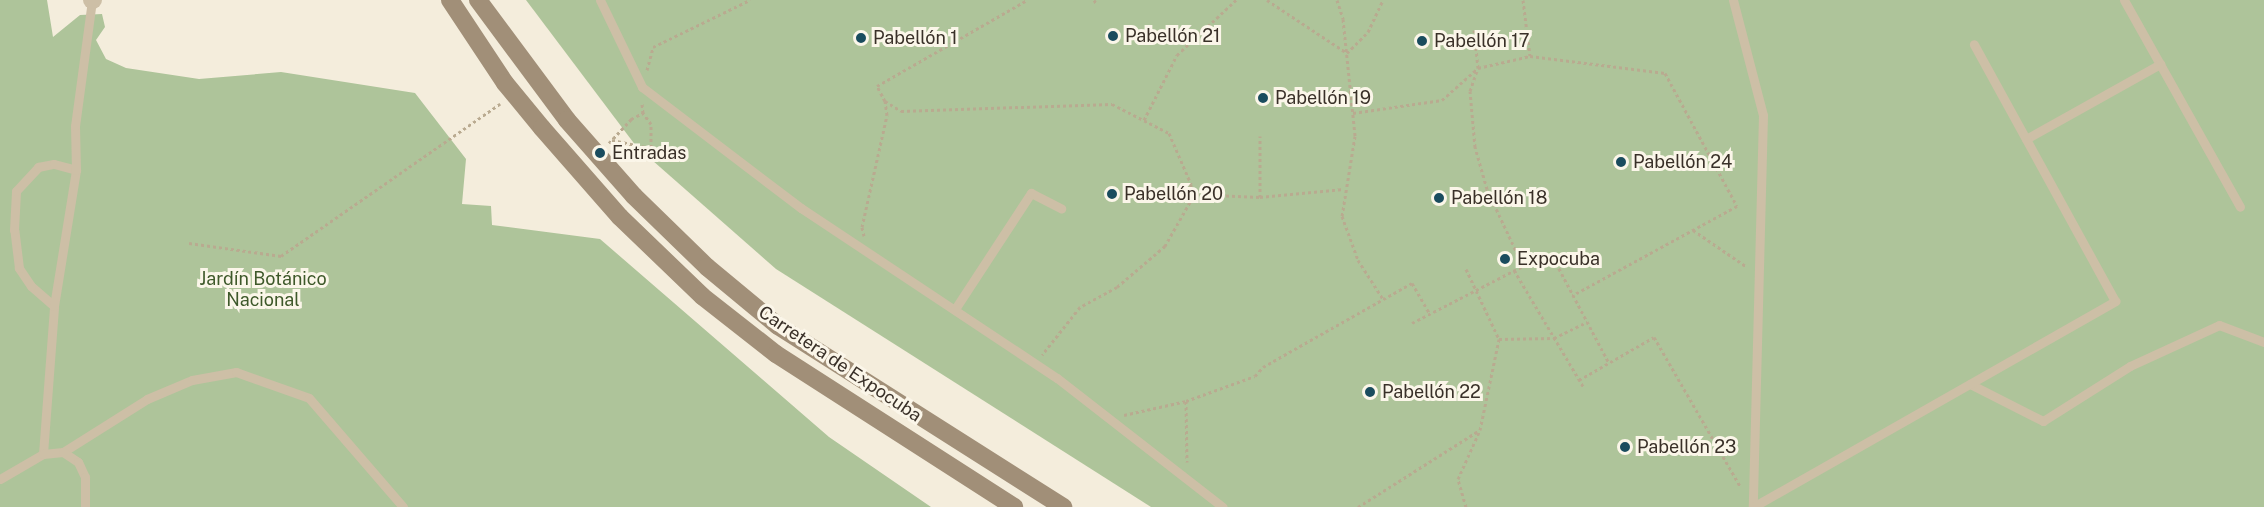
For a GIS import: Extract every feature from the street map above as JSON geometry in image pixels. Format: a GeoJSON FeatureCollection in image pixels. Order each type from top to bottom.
{"type":"FeatureCollection","features":[{"type":"Feature","properties":{"kind":"main road","name":"Carretera de Expocuba"},"geometry":{"type":"LineString","coordinates":[[450,0],[514,95],[620,217],[702,296],[776,354],[1014,507]]}},
{"type":"Feature","properties":{"kind":"main road","name":"Carretera de Expocuba"},"geometry":{"type":"LineString","coordinates":[[478,0],[597,155],[707,267],[778,326],[1063,507]]}},
{"type":"Feature","properties":{"kind":"lane"},"geometry":{"type":"LineString","coordinates":[[43,454],[54,306],[76,170],[75,126],[92,0]]}},
{"type":"Feature","properties":{"kind":"lane"},"geometry":{"type":"LineString","coordinates":[[600,0],[642,87],[801,207],[1057,378],[1223,507]]}},
{"type":"Feature","properties":{"kind":"lane"},"geometry":{"type":"LineString","coordinates":[[1733,0],[1763,115],[1753,507]]}},
{"type":"Feature","properties":{"kind":"lane"},"geometry":{"type":"LineString","coordinates":[[2124,0],[2240,207]]}},
{"type":"Feature","properties":{"kind":"lane"},"geometry":{"type":"LineString","coordinates":[[1753,507],[2115,301],[1974,44]]}},
{"type":"Feature","properties":{"kind":"lane"},"geometry":{"type":"LineString","coordinates":[[2026,139],[2160,64]]}},
{"type":"Feature","properties":{"kind":"lane"},"geometry":{"type":"LineString","coordinates":[[54,306],[31,286],[19,268],[14,230],[16,191],[38,167],[54,164],[76,170]]}},
{"type":"Feature","properties":{"kind":"lane"},"geometry":{"type":"LineString","coordinates":[[955,309],[1031,193],[1061,208]]}},
{"type":"Feature","properties":{"kind":"lane"},"geometry":{"type":"LineString","coordinates":[[1970,384],[2043,421],[2130,366],[2219,325],[2264,342]]}},
{"type":"Feature","properties":{"kind":"lane"},"geometry":{"type":"LineString","coordinates":[[0,479],[43,454],[63,452],[147,399],[192,381],[236,372],[309,398],[403,507]]}},
{"type":"Feature","properties":{"kind":"lane"},"geometry":{"type":"LineString","coordinates":[[63,452],[78,462],[85,477],[85,507]]}},
{"type":"Feature","properties":{"kind":"path"},"geometry":{"type":"LineString","coordinates":[[612,140],[651,148],[651,124],[643,113],[642,87],[653,47],[750,0]]}},
{"type":"Feature","properties":{"kind":"path"},"geometry":{"type":"LineString","coordinates":[[885,101],[876,86],[1027,0]]}},
{"type":"Feature","properties":{"kind":"path"},"geometry":{"type":"LineString","coordinates":[[1144,120],[1177,55],[1236,0]]}},
{"type":"Feature","properties":{"kind":"path"},"geometry":{"type":"LineString","coordinates":[[1267,0],[1347,53]]}},
{"type":"Feature","properties":{"kind":"path"},"geometry":{"type":"LineString","coordinates":[[1337,0],[1347,53],[1355,136],[1344,189],[1342,216],[1358,260],[1383,299]]}},
{"type":"Feature","properties":{"kind":"path"},"geometry":{"type":"LineString","coordinates":[[1347,53],[1368,32],[1383,0]]}},
{"type":"Feature","properties":{"kind":"path"},"geometry":{"type":"LineString","coordinates":[[1522,0],[1530,56]]}},
{"type":"Feature","properties":{"kind":"path"},"geometry":{"type":"LineString","coordinates":[[1412,323],[1523,266],[1487,189],[1475,147],[1470,91],[1478,68],[1474,30]]}},
{"type":"Feature","properties":{"kind":"path"},"geometry":{"type":"LineString","coordinates":[[1353,114],[1442,100],[1478,68],[1530,56],[1665,73],[1737,206],[1573,295]]}},
{"type":"Feature","properties":{"kind":"path"},"geometry":{"type":"LineString","coordinates":[[189,243],[281,256],[514,95]]}},
{"type":"Feature","properties":{"kind":"path"},"geometry":{"type":"LineString","coordinates":[[597,155],[631,119],[643,113]]}},
{"type":"Feature","properties":{"kind":"path"},"geometry":{"type":"LineString","coordinates":[[1260,136],[1260,198]]}},
{"type":"Feature","properties":{"kind":"path"},"geometry":{"type":"LineString","coordinates":[[1190,194],[1260,198],[1344,189]]}},
{"type":"Feature","properties":{"kind":"path"},"geometry":{"type":"LineString","coordinates":[[1693,230],[1759,275]]}},
{"type":"Feature","properties":{"kind":"path"},"geometry":{"type":"LineString","coordinates":[[1556,263],[1609,363]]}},
{"type":"Feature","properties":{"kind":"path"},"geometry":{"type":"LineString","coordinates":[[1466,268],[1499,339],[1480,430],[1458,479],[1466,507]]}},
{"type":"Feature","properties":{"kind":"path"},"geometry":{"type":"LineString","coordinates":[[1514,270],[1584,388]]}},
{"type":"Feature","properties":{"kind":"path"},"geometry":{"type":"LineString","coordinates":[[1108,418],[1186,401],[1255,376],[1263,367],[1412,283],[1430,314]]}},
{"type":"Feature","properties":{"kind":"path"},"geometry":{"type":"LineString","coordinates":[[1499,339],[1554,338],[1587,322]]}},
{"type":"Feature","properties":{"kind":"path"},"geometry":{"type":"LineString","coordinates":[[1579,380],[1654,337],[1741,487]]}},
{"type":"Feature","properties":{"kind":"path"},"geometry":{"type":"LineString","coordinates":[[1186,401],[1187,477]]}},
{"type":"Feature","properties":{"kind":"path"},"geometry":{"type":"LineString","coordinates":[[1358,507],[1480,430]]}},
{"type":"Feature","properties":{"kind":"green space","name":"Jardín Botánico Nacional"},"geometry":{"type":"Polygon","coordinates":[[[0,0],[47,0],[53,37],[80,15],[102,14],[105,27],[96,40],[106,59],[126,68],[199,79],[281,72],[415,93],[466,159],[462,204],[491,206],[492,225],[600,239],[829,437],[931,507],[0,507],[0,0]]]}},
{"type":"Feature","properties":{"kind":"green space","name":"Expocuba"},"geometry":{"type":"Polygon","coordinates":[[[526,0],[2264,0],[2264,507],[1151,507],[776,269],[636,146],[526,0]]]}},
{"type":"Feature","properties":{"kind":"place","name":"Pabellón 21"},"geometry":{"type":"Point","coordinates":[1113,36]}},
{"type":"Feature","properties":{"kind":"place","name":"Pabellón 1"},"geometry":{"type":"Point","coordinates":[861,38]}},
{"type":"Feature","properties":{"kind":"place","name":"Pabellón 17"},"geometry":{"type":"Point","coordinates":[1422,41]}},
{"type":"Feature","properties":{"kind":"place","name":"Pabellón 19"},"geometry":{"type":"Point","coordinates":[1263,98]}},
{"type":"Feature","properties":{"kind":"place","name":"Entradas"},"geometry":{"type":"Point","coordinates":[600,153]}},
{"type":"Feature","properties":{"kind":"place","name":"Pabellón 24"},"geometry":{"type":"Point","coordinates":[1621,162]}},
{"type":"Feature","properties":{"kind":"place","name":"Pabellón 20"},"geometry":{"type":"Point","coordinates":[1112,194]}},
{"type":"Feature","properties":{"kind":"place","name":"Pabellón 18"},"geometry":{"type":"Point","coordinates":[1439,198]}},
{"type":"Feature","properties":{"kind":"place","name":"Expocuba"},"geometry":{"type":"Point","coordinates":[1505,259]}},
{"type":"Feature","properties":{"kind":"place","name":"Pabellón 22"},"geometry":{"type":"Point","coordinates":[1370,392]}},
{"type":"Feature","properties":{"kind":"place","name":"Pabellón 23"},"geometry":{"type":"Point","coordinates":[1625,447]}}]}
